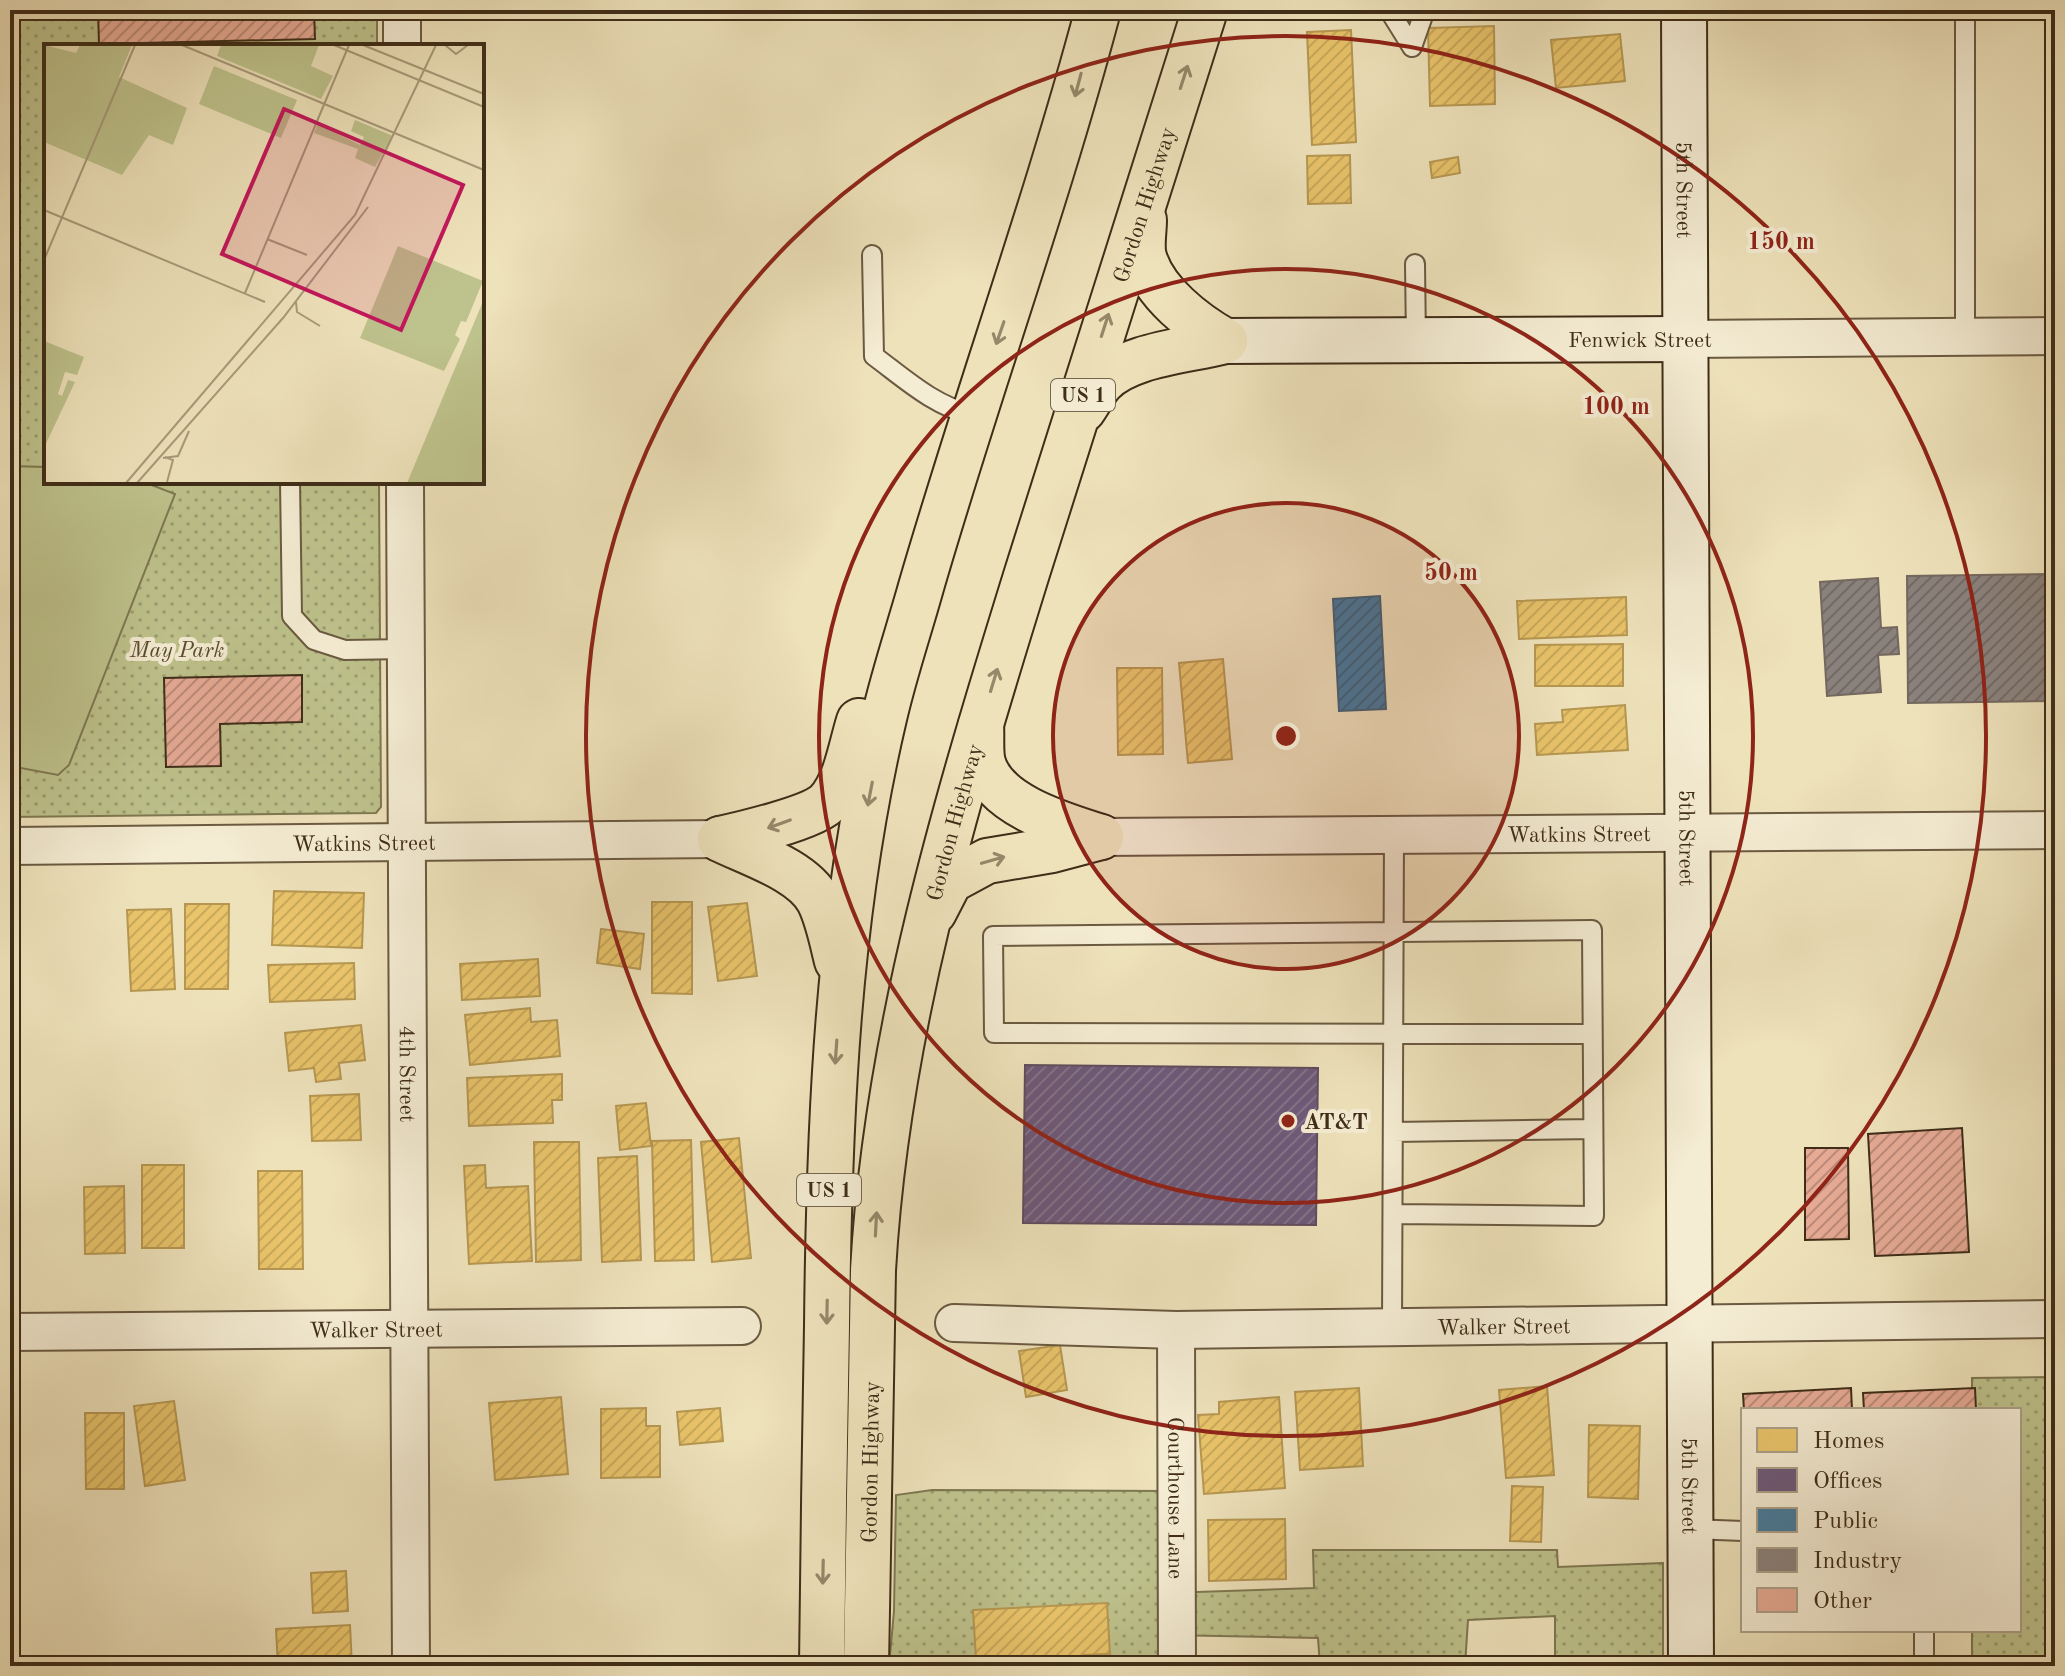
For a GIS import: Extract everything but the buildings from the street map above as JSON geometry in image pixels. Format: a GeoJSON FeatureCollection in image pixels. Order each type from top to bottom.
{"type":"FeatureCollection","features":[{"type":"Feature","properties":{"kind":"highway","name":"Gordon Highway"},"geometry":{"type":"LineString","coordinates":[[822,1666],[830,1141],[841,974],[864,826],[884,718],[948,494],[1071,114],[1098,10]]}},
{"type":"Feature","properties":{"kind":"highway","name":"Gordon Highway"},"geometry":{"type":"LineString","coordinates":[[866,1666],[873,1270],[877,1210],[890,1102],[923,932],[981,722],[1205,10]]}},
{"type":"Feature","properties":{"kind":"highway"},"geometry":{"type":"LineString","coordinates":[[1145,201],[1143,255],[1150,271],[1197,325],[1225,341]]}},
{"type":"Feature","properties":{"kind":"highway"},"geometry":{"type":"LineString","coordinates":[[1074,425],[1101,383],[1118,370],[1136,361],[1225,341]]}},
{"type":"Feature","properties":{"kind":"highway"},"geometry":{"type":"LineString","coordinates":[[720,839],[758,831],[826,804],[841,780],[895,603],[948,494]]}},
{"type":"Feature","properties":{"kind":"highway"},"geometry":{"type":"LineString","coordinates":[[981,722],[983,764],[1010,798],[1048,819],[1101,837]]}},
{"type":"Feature","properties":{"kind":"highway"},"geometry":{"type":"LineString","coordinates":[[923,932],[950,881],[965,871],[987,861],[1052,850],[1101,837]]}},
{"type":"Feature","properties":{"kind":"highway"},"geometry":{"type":"LineString","coordinates":[[720,839],[786,870],[807,884],[818,899],[841,974]]}},
{"type":"Feature","properties":{"kind":"main road","name":"5th Street"},"geometry":{"type":"LineString","coordinates":[[1684,10],[1691,1666]]}},
{"type":"Feature","properties":{"kind":"main road","name":"Fenwick Street"},"geometry":{"type":"LineString","coordinates":[[1225,341],[1686,339]]}},
{"type":"Feature","properties":{"kind":"street"},"geometry":{"type":"LineString","coordinates":[[402,10],[402,44]]}},
{"type":"Feature","properties":{"kind":"street","name":"Fenwick Street"},"geometry":{"type":"LineString","coordinates":[[1686,339],[2055,336]]}},
{"type":"Feature","properties":{"kind":"street","name":"4th Street"},"geometry":{"type":"LineString","coordinates":[[405,484],[411,1666]]}},
{"type":"Feature","properties":{"kind":"street","name":"Watkins Street"},"geometry":{"type":"LineString","coordinates":[[1101,837],[2055,830]]}},
{"type":"Feature","properties":{"kind":"street","name":"Watkins Street"},"geometry":{"type":"LineString","coordinates":[[10,846],[720,839]]}},
{"type":"Feature","properties":{"kind":"street","name":"Walker Street"},"geometry":{"type":"LineString","coordinates":[[954,1323],[1176,1330],[2055,1319]]}},
{"type":"Feature","properties":{"kind":"street","name":"Walker Street"},"geometry":{"type":"LineString","coordinates":[[10,1332],[742,1326]]}},
{"type":"Feature","properties":{"kind":"street","name":"Courthouse Lane"},"geometry":{"type":"LineString","coordinates":[[1176,1330],[1177,1666]]}},
{"type":"Feature","properties":{"kind":"lane"},"geometry":{"type":"LineString","coordinates":[[1389,10],[1412,47],[1425,10]]}},
{"type":"Feature","properties":{"kind":"lane"},"geometry":{"type":"LineString","coordinates":[[1965,10],[1965,337]]}},
{"type":"Feature","properties":{"kind":"lane"},"geometry":{"type":"LineString","coordinates":[[872,255],[874,356],[937,402],[973,415]]}},
{"type":"Feature","properties":{"kind":"lane"},"geometry":{"type":"LineString","coordinates":[[1415,264],[1416,342]]}},
{"type":"Feature","properties":{"kind":"lane"},"geometry":{"type":"LineString","coordinates":[[290,484],[292,616],[314,640],[345,650],[406,649]]}},
{"type":"Feature","properties":{"kind":"lane"},"geometry":{"type":"LineString","coordinates":[[1392,1327],[1394,835]]}},
{"type":"Feature","properties":{"kind":"lane"},"geometry":{"type":"LineString","coordinates":[[1393,1214],[1594,1216],[1592,930],[993,936],[994,1033],[1592,1034]]}},
{"type":"Feature","properties":{"kind":"lane"},"geometry":{"type":"LineString","coordinates":[[1393,1132],[1593,1129]]}},
{"type":"Feature","properties":{"kind":"lane"},"geometry":{"type":"LineString","coordinates":[[1691,1529],[1741,1531]]}},
{"type":"Feature","properties":{"kind":"lane"},"geometry":{"type":"LineString","coordinates":[[1924,1632],[1924,1663]]}},
{"type":"Feature","properties":{"kind":"green space","name":"May Park"},"geometry":{"type":"Polygon","coordinates":[[[10,10],[377,10],[377,44],[44,44],[44,484],[379,484],[381,807],[376,813],[10,817],[10,10]]]}},
{"type":"Feature","properties":{"kind":"green space"},"geometry":{"type":"Polygon","coordinates":[[[10,466],[44,467],[44,484],[149,484],[175,494],[69,765],[58,775],[10,766],[10,466]]]}},
{"type":"Feature","properties":{"kind":"green space"},"geometry":{"type":"Polygon","coordinates":[[[2055,1377],[2055,1666],[1972,1666],[1972,1632],[2021,1632],[2021,1408],[1972,1408],[1972,1378],[2055,1377]]]}},
{"type":"Feature","properties":{"kind":"green space"},"geometry":{"type":"Polygon","coordinates":[[[932,1490],[1164,1491],[1167,1593],[1314,1588],[1313,1550],[1557,1550],[1558,1567],[1663,1563],[1663,1665],[1555,1666],[1555,1616],[1468,1620],[1465,1666],[1320,1666],[1318,1638],[1166,1635],[1166,1666],[889,1666],[894,1611],[896,1495],[932,1490]]]}},
{"type":"Feature","properties":{"kind":"place","name":"AT&T"},"geometry":{"type":"Point","coordinates":[1288,1121]}}]}
